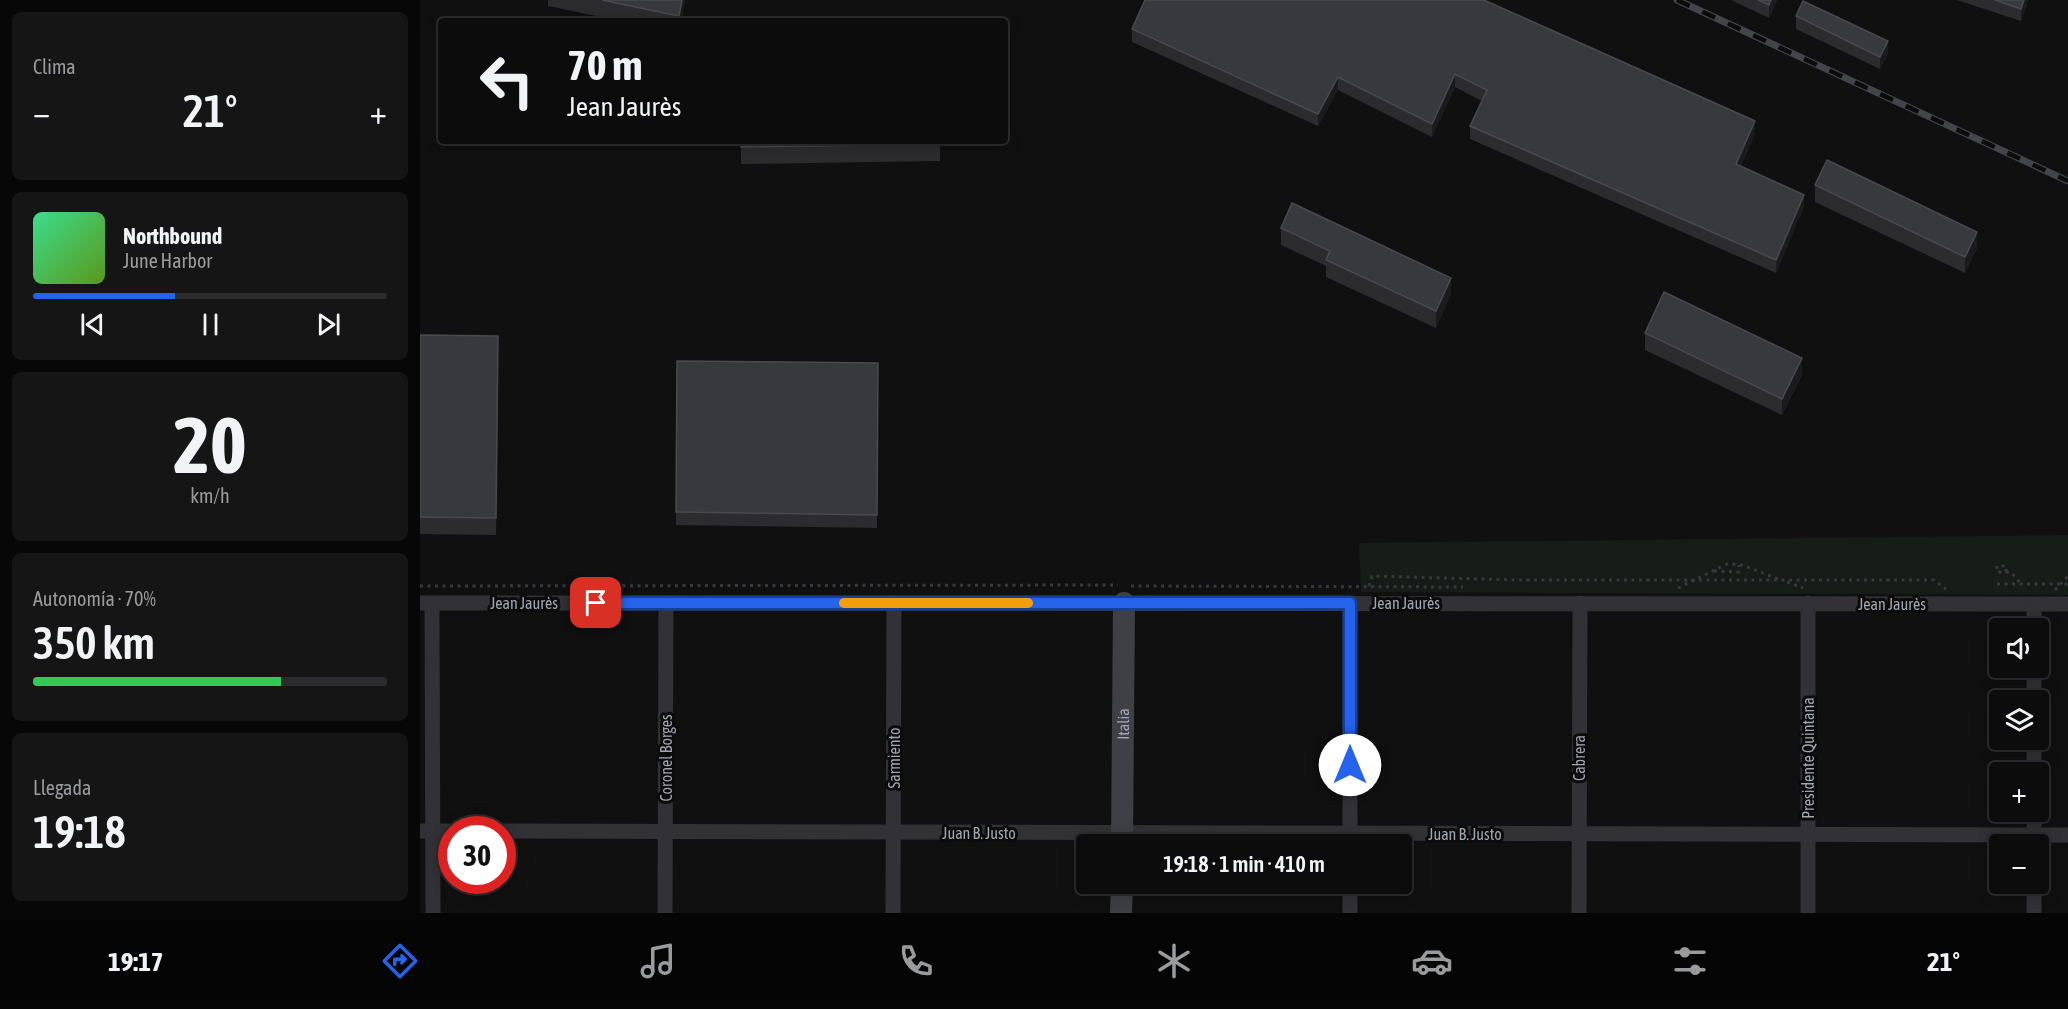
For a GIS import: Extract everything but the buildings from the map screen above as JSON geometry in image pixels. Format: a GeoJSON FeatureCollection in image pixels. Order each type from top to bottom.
{"type":"FeatureCollection","features":[{"type":"Feature","properties":{"kind":"street","name":"Jean Jaurès"},"geometry":{"type":"LineString","coordinates":[[426,603],[2034,603],[2065,597]]}},
{"type":"Feature","properties":{"kind":"street"},"geometry":{"type":"LineString","coordinates":[[426,603],[426,831],[433,913]]}},
{"type":"Feature","properties":{"kind":"street","name":"Coronel Borges"},"geometry":{"type":"LineString","coordinates":[[665,913],[666,603]]}},
{"type":"Feature","properties":{"kind":"street","name":"Sarmiento"},"geometry":{"type":"LineString","coordinates":[[893,913],[894,603]]}},
{"type":"Feature","properties":{"kind":"street","name":"Italia"},"geometry":{"type":"LineString","coordinates":[[1122,834],[1124,603]]}},
{"type":"Feature","properties":{"kind":"street"},"geometry":{"type":"LineString","coordinates":[[1350,834],[1357,603]]}},
{"type":"Feature","properties":{"kind":"street","name":"Cabrera"},"geometry":{"type":"LineString","coordinates":[[1579,913],[1580,603]]}},
{"type":"Feature","properties":{"kind":"street","name":"Presidente Quintana"},"geometry":{"type":"LineString","coordinates":[[1808,603],[1808,913]]}},
{"type":"Feature","properties":{"kind":"street"},"geometry":{"type":"LineString","coordinates":[[2034,603],[2034,618]]}},
{"type":"Feature","properties":{"kind":"street","name":"Juan B. Justo"},"geometry":{"type":"LineString","coordinates":[[516,831],[893,833],[1076,838]]}},
{"type":"Feature","properties":{"kind":"street","name":"Juan B. Justo"},"geometry":{"type":"LineString","coordinates":[[1412,838],[1579,834],[1989,839]]}},
{"type":"Feature","properties":{"kind":"street","name":"Juan B. Justo"},"geometry":{"type":"LineString","coordinates":[[2049,838],[2068,835]]}},
{"type":"Feature","properties":{"kind":"street"},"geometry":{"type":"LineString","coordinates":[[1121,913],[1122,894]]}},
{"type":"Feature","properties":{"kind":"street"},"geometry":{"type":"LineString","coordinates":[[1350,894],[1350,913]]}},
{"type":"Feature","properties":{"kind":"street"},"geometry":{"type":"LineString","coordinates":[[2034,894],[2034,913]]}},
{"type":"Feature","properties":{"kind":"path"},"geometry":{"type":"LineString","coordinates":[[1690,588],[1678,588],[1727,564],[1739,565],[1805,589],[1794,589]]}},
{"type":"Feature","properties":{"kind":"path"},"geometry":{"type":"LineString","coordinates":[[1713,571],[1739,572],[1739,565]]}},
{"type":"Feature","properties":{"kind":"path"},"geometry":{"type":"LineString","coordinates":[[2006,572],[2011,572],[2025,590]]}},
{"type":"Feature","properties":{"kind":"path"},"geometry":{"type":"LineString","coordinates":[[1357,603],[1369,587],[1372,576],[1518,580],[1934,580],[1947,590],[1935,590]]}},
{"type":"Feature","properties":{"kind":"path"},"geometry":{"type":"LineString","coordinates":[[2055,590],[2068,576]]}},
{"type":"Feature","properties":{"kind":"path"},"geometry":{"type":"LineString","coordinates":[[1996,584],[2068,584]]}},
{"type":"Feature","properties":{"kind":"path"},"geometry":{"type":"LineString","coordinates":[[420,586],[1464,587]]}},
{"type":"Feature","properties":{"kind":"path"},"geometry":{"type":"LineString","coordinates":[[2045,590],[2055,590],[2065,597]]}},
{"type":"Feature","properties":{"kind":"shaded area"},"geometry":{"type":"Polygon","coordinates":[[[2068,535],[2068,595],[1361,592],[1359,543],[2068,535]]]}},
{"type":"Feature","properties":{"kind":"railway"},"geometry":{"type":"LineString","coordinates":[[1677,0],[2068,181]]}},
{"type":"Feature","properties":{"kind":"slow traffic"},"geometry":{"type":"LineString","coordinates":[[844,603],[1028,603]]}},
{"type":"Feature","properties":{"kind":"route"},"geometry":{"type":"LineString","coordinates":[[596,603],[1350,603],[1350,765]]}}]}
